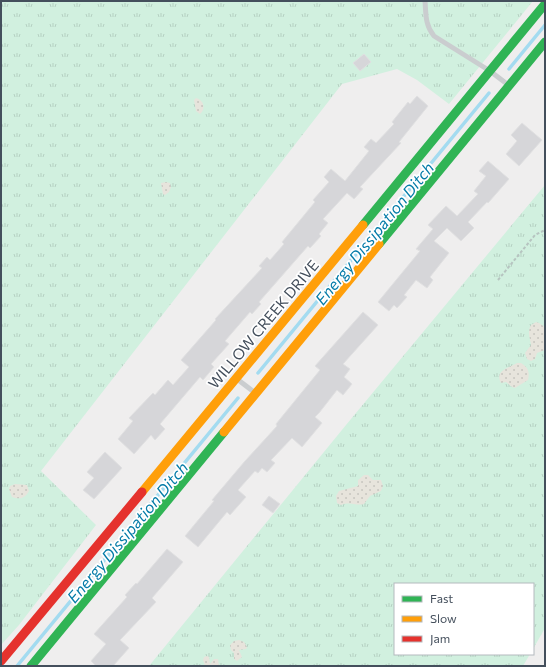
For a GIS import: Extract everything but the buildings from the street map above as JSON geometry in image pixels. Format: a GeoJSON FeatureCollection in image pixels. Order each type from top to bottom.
{"type":"FeatureCollection","features":[{"type":"Feature","properties":{"kind":"street","name":"WILLOW CREEK DRIVE"},"geometry":{"type":"LineString","coordinates":[[1,661],[14,648],[545,4]]}},
{"type":"Feature","properties":{"kind":"street"},"geometry":{"type":"LineString","coordinates":[[31,666],[545,42]]}},
{"type":"Feature","properties":{"kind":"lane"},"geometry":{"type":"LineString","coordinates":[[425,1],[426,23],[434,36],[490,71],[509,86]]}},
{"type":"Feature","properties":{"kind":"lane"},"geometry":{"type":"LineString","coordinates":[[236,378],[256,394]]}},
{"type":"Feature","properties":{"kind":"path"},"geometry":{"type":"LineString","coordinates":[[498,280],[535,235],[545,230]]}},
{"type":"Feature","properties":{"kind":"green space"},"geometry":{"type":"Polygon","coordinates":[[[1,1],[533,1],[449,104],[417,80],[397,69],[342,84],[41,471],[96,525],[19,625],[1,645],[1,1]]]}},
{"type":"Feature","properties":{"kind":"green space"},"geometry":{"type":"Polygon","coordinates":[[[545,185],[545,628],[534,647],[534,583],[394,583],[394,655],[529,655],[523,666],[149,666],[545,185]]]}},
{"type":"Feature","properties":{"kind":"sand"},"geometry":{"type":"Polygon","coordinates":[[[196,98],[201,101],[203,105],[203,110],[200,114],[196,111],[194,100],[196,98]]]}},
{"type":"Feature","properties":{"kind":"sand"},"geometry":{"type":"Polygon","coordinates":[[[161,183],[170,183],[171,187],[169,192],[165,195],[163,194],[161,183]]]}},
{"type":"Feature","properties":{"kind":"sand"},"geometry":{"type":"Polygon","coordinates":[[[536,322],[545,327],[545,350],[537,353],[535,359],[531,361],[527,359],[525,353],[531,345],[529,330],[531,325],[536,322]]]}},
{"type":"Feature","properties":{"kind":"sand"},"geometry":{"type":"Polygon","coordinates":[[[517,363],[521,363],[527,368],[529,372],[528,380],[515,388],[506,382],[501,383],[499,375],[501,372],[517,363]]]}},
{"type":"Feature","properties":{"kind":"sand"},"geometry":{"type":"Polygon","coordinates":[[[364,475],[368,475],[373,480],[381,480],[383,486],[381,491],[370,496],[364,504],[347,503],[341,505],[337,503],[336,496],[339,491],[358,486],[358,480],[364,475]]]}},
{"type":"Feature","properties":{"kind":"sand"},"geometry":{"type":"Polygon","coordinates":[[[15,484],[27,485],[29,491],[22,498],[12,497],[9,489],[10,486],[15,484]]]}},
{"type":"Feature","properties":{"kind":"sand"},"geometry":{"type":"Polygon","coordinates":[[[239,640],[244,642],[247,647],[246,649],[239,650],[242,657],[237,661],[234,659],[234,653],[231,650],[230,645],[234,641],[239,640]]]}},
{"type":"Feature","properties":{"kind":"sand"},"geometry":{"type":"Polygon","coordinates":[[[204,657],[209,657],[210,664],[214,659],[218,659],[219,666],[205,666],[203,660],[204,657]]]}},
{"type":"Feature","properties":{"kind":"waterway","name":"Energy Dissipation Ditch"},"geometry":{"type":"LineString","coordinates":[[509,69],[545,25]]}},
{"type":"Feature","properties":{"kind":"waterway","name":"Energy Dissipation Ditch"},"geometry":{"type":"LineString","coordinates":[[258,373],[489,93]]}},
{"type":"Feature","properties":{"kind":"waterway","name":"Energy Dissipation Ditch"},"geometry":{"type":"LineString","coordinates":[[17,666],[238,398]]}},
{"type":"Feature","properties":{"kind":"traffic: fast"},"geometry":{"type":"LineString","coordinates":[[363,225],[545,4]]}},
{"type":"Feature","properties":{"kind":"traffic: fast"},"geometry":{"type":"LineString","coordinates":[[379,244],[545,42]]}},
{"type":"Feature","properties":{"kind":"traffic: fast"},"geometry":{"type":"LineString","coordinates":[[31,666],[224,432]]}},
{"type":"Feature","properties":{"kind":"traffic: slow"},"geometry":{"type":"LineString","coordinates":[[142,492],[363,225]]}},
{"type":"Feature","properties":{"kind":"traffic: slow"},"geometry":{"type":"LineString","coordinates":[[224,432],[379,244]]}},
{"type":"Feature","properties":{"kind":"traffic: jam"},"geometry":{"type":"LineString","coordinates":[[1,661],[142,492]]}}]}
